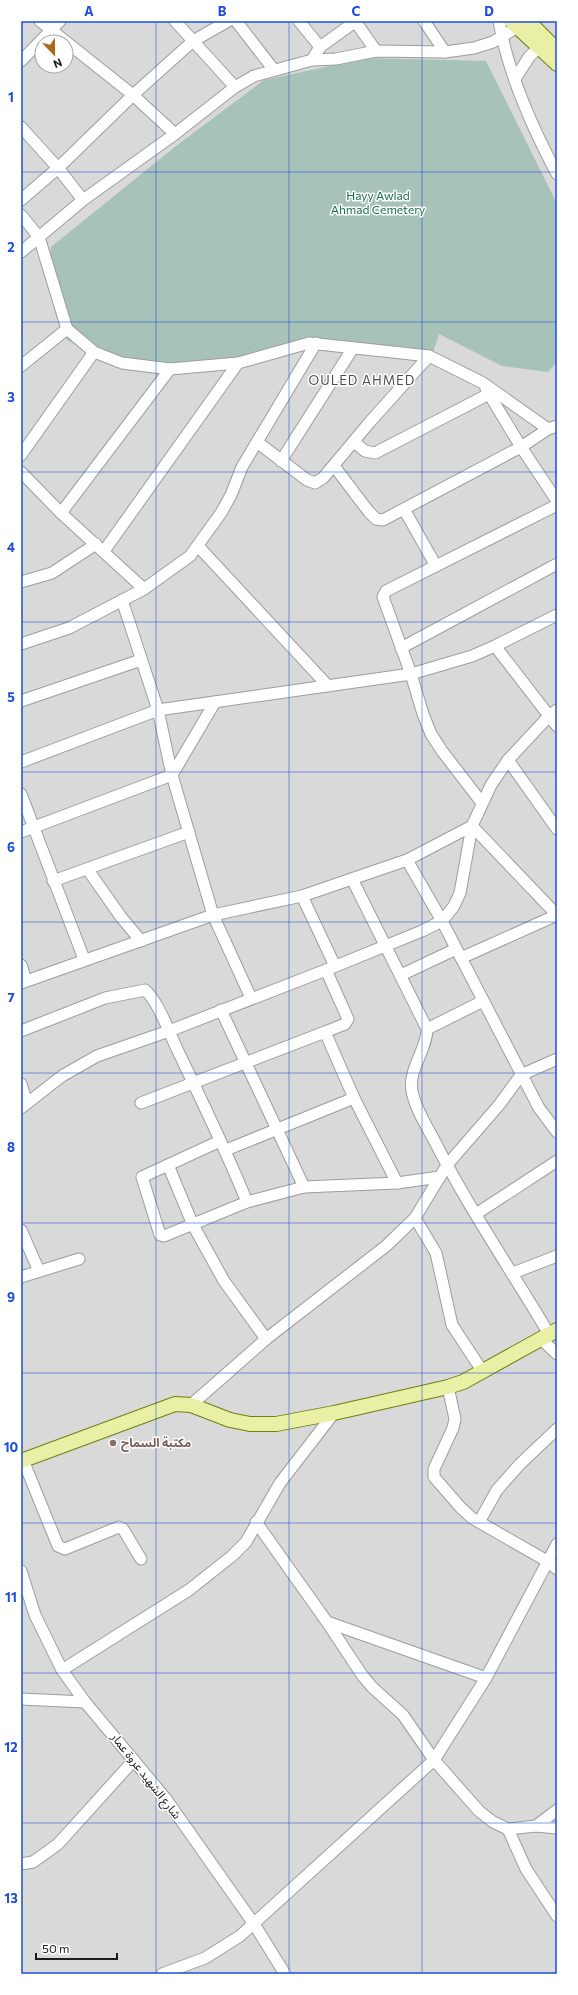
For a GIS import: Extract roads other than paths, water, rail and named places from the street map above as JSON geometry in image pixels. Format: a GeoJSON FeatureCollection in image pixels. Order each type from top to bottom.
{"type":"FeatureCollection","features":[{"type":"Feature","properties":{"kind":"main road"},"geometry":{"type":"LineString","coordinates":[[520,23],[542,44],[557,64]]}},
{"type":"Feature","properties":{"kind":"main road"},"geometry":{"type":"LineString","coordinates":[[542,44],[557,50]]}},
{"type":"Feature","properties":{"kind":"main road"},"geometry":{"type":"LineString","coordinates":[[22,1461],[159,1408],[175,1404],[191,1405],[224,1418],[250,1424],[281,1423],[334,1413],[448,1387],[483,1372],[549,1334]]}},
{"type":"Feature","properties":{"kind":"street"},"geometry":{"type":"LineString","coordinates":[[40,21],[133,95],[175,134]]}},
{"type":"Feature","properties":{"kind":"street"},"geometry":{"type":"LineString","coordinates":[[21,61],[60,21]]}},
{"type":"Feature","properties":{"kind":"street"},"geometry":{"type":"LineString","coordinates":[[175,21],[235,87]]}},
{"type":"Feature","properties":{"kind":"street"},"geometry":{"type":"LineString","coordinates":[[21,200],[58,168],[133,95],[193,41],[228,21]]}},
{"type":"Feature","properties":{"kind":"street"},"geometry":{"type":"LineString","coordinates":[[236,21],[274,70]]}},
{"type":"Feature","properties":{"kind":"street"},"geometry":{"type":"LineString","coordinates":[[299,21],[320,47]]}},
{"type":"Feature","properties":{"kind":"street"},"geometry":{"type":"LineString","coordinates":[[312,60],[320,47],[356,21],[376,51]]}},
{"type":"Feature","properties":{"kind":"street"},"geometry":{"type":"LineString","coordinates":[[424,21],[445,52]]}},
{"type":"Feature","properties":{"kind":"street"},"geometry":{"type":"LineString","coordinates":[[499,21],[502,37],[515,79],[535,129],[557,174]]}},
{"type":"Feature","properties":{"kind":"street"},"geometry":{"type":"LineString","coordinates":[[21,252],[83,200],[175,134],[235,87],[254,76],[312,60],[336,59],[376,51],[445,52],[474,48],[502,37],[520,23]]}},
{"type":"Feature","properties":{"kind":"street"},"geometry":{"type":"LineString","coordinates":[[515,79],[522,66],[542,44]]}},
{"type":"Feature","properties":{"kind":"street"},"geometry":{"type":"LineString","coordinates":[[21,127],[58,168],[83,200]]}},
{"type":"Feature","properties":{"kind":"street"},"geometry":{"type":"LineString","coordinates":[[21,215],[39,238],[67,329],[94,352],[122,364],[170,369],[238,363],[298,345],[316,343],[429,356],[483,383],[552,427],[521,448],[388,519],[380,521],[376,519],[334,466]]}},
{"type":"Feature","properties":{"kind":"street"},"geometry":{"type":"LineString","coordinates":[[21,366],[67,329]]}},
{"type":"Feature","properties":{"kind":"street"},"geometry":{"type":"LineString","coordinates":[[21,644],[68,628],[144,589],[190,556],[221,513],[231,495],[242,467],[316,343]]}},
{"type":"Feature","properties":{"kind":"street"},"geometry":{"type":"LineString","coordinates":[[282,461],[353,348]]}},
{"type":"Feature","properties":{"kind":"street"},"geometry":{"type":"LineString","coordinates":[[21,455],[94,352]]}},
{"type":"Feature","properties":{"kind":"street"},"geometry":{"type":"LineString","coordinates":[[257,442],[312,483],[323,478],[429,356]]}},
{"type":"Feature","properties":{"kind":"street"},"geometry":{"type":"LineString","coordinates":[[21,582],[52,572],[100,547],[238,363]]}},
{"type":"Feature","properties":{"kind":"street"},"geometry":{"type":"LineString","coordinates":[[61,513],[170,369]]}},
{"type":"Feature","properties":{"kind":"street"},"geometry":{"type":"LineString","coordinates":[[483,383],[488,394],[521,448],[557,501]]}},
{"type":"Feature","properties":{"kind":"street"},"geometry":{"type":"LineString","coordinates":[[354,442],[365,451],[375,453],[488,394]]}},
{"type":"Feature","properties":{"kind":"street"},"geometry":{"type":"LineString","coordinates":[[21,472],[61,513],[100,547],[144,589]]}},
{"type":"Feature","properties":{"kind":"street"},"geometry":{"type":"LineString","coordinates":[[482,804],[431,734],[423,714],[411,674],[383,600],[384,593],[557,505]]}},
{"type":"Feature","properties":{"kind":"street"},"geometry":{"type":"LineString","coordinates":[[405,510],[436,566]]}},
{"type":"Feature","properties":{"kind":"street"},"geometry":{"type":"LineString","coordinates":[[198,546],[328,686]]}},
{"type":"Feature","properties":{"kind":"street"},"geometry":{"type":"LineString","coordinates":[[401,648],[557,564]]}},
{"type":"Feature","properties":{"kind":"street"},"geometry":{"type":"LineString","coordinates":[[122,600],[158,710],[172,775],[213,915],[250,998]]}},
{"type":"Feature","properties":{"kind":"street"},"geometry":{"type":"LineString","coordinates":[[21,762],[158,710],[411,674],[472,656],[495,646],[557,614]]}},
{"type":"Feature","properties":{"kind":"street"},"geometry":{"type":"LineString","coordinates":[[495,646],[553,713],[557,726]]}},
{"type":"Feature","properties":{"kind":"street"},"geometry":{"type":"LineString","coordinates":[[21,701],[141,660]]}},
{"type":"Feature","properties":{"kind":"street"},"geometry":{"type":"LineString","coordinates":[[21,832],[172,775],[215,702]]}},
{"type":"Feature","properties":{"kind":"street"},"geometry":{"type":"LineString","coordinates":[[21,1084],[24,1105],[78,1066],[97,1056],[169,1031],[250,998],[330,968],[386,946],[442,921],[454,906],[463,886],[472,826],[491,785],[508,760],[553,713]]}},
{"type":"Feature","properties":{"kind":"street"},"geometry":{"type":"LineString","coordinates":[[508,760],[555,824]]}},
{"type":"Feature","properties":{"kind":"street"},"geometry":{"type":"LineString","coordinates":[[21,794],[84,959]]}},
{"type":"Feature","properties":{"kind":"street"},"geometry":{"type":"LineString","coordinates":[[21,965],[24,982],[84,959],[142,941],[213,915],[302,896],[407,860],[472,826]]}},
{"type":"Feature","properties":{"kind":"street"},"geometry":{"type":"LineString","coordinates":[[400,974],[459,954],[557,915],[472,826]]}},
{"type":"Feature","properties":{"kind":"street"},"geometry":{"type":"LineString","coordinates":[[53,881],[88,870],[189,832]]}},
{"type":"Feature","properties":{"kind":"street"},"geometry":{"type":"LineString","coordinates":[[407,860],[442,921],[521,1075],[540,1108],[557,1132]]}},
{"type":"Feature","properties":{"kind":"street"},"geometry":{"type":"LineString","coordinates":[[88,870],[121,917],[142,941]]}},
{"type":"Feature","properties":{"kind":"street"},"geometry":{"type":"LineString","coordinates":[[352,879],[427,1029],[424,1046],[414,1068],[411,1090],[418,1109],[447,1165],[549,1334],[557,1354]]}},
{"type":"Feature","properties":{"kind":"street"},"geometry":{"type":"LineString","coordinates":[[141,1103],[345,1024],[348,1019],[302,896]]}},
{"type":"Feature","properties":{"kind":"street"},"geometry":{"type":"LineString","coordinates":[[21,1031],[106,998],[145,990],[150,994],[169,1031],[223,1146],[247,1202]]}},
{"type":"Feature","properties":{"kind":"street"},"geometry":{"type":"LineString","coordinates":[[427,1029],[483,1001]]}},
{"type":"Feature","properties":{"kind":"street"},"geometry":{"type":"LineString","coordinates":[[221,1010],[304,1187]]}},
{"type":"Feature","properties":{"kind":"street"},"geometry":{"type":"LineString","coordinates":[[325,1032],[354,1098],[397,1183]]}},
{"type":"Feature","properties":{"kind":"street"},"geometry":{"type":"LineString","coordinates":[[191,1405],[266,1339],[364,1266],[415,1218],[447,1165],[499,1105],[521,1075],[557,1059]]}},
{"type":"Feature","properties":{"kind":"street"},"geometry":{"type":"LineString","coordinates":[[354,1098],[277,1129],[168,1165],[144,1175],[142,1179],[159,1234],[164,1236],[247,1202],[304,1187],[397,1183],[440,1177]]}},
{"type":"Feature","properties":{"kind":"street"},"geometry":{"type":"LineString","coordinates":[[476,1214],[557,1161]]}},
{"type":"Feature","properties":{"kind":"street"},"geometry":{"type":"LineString","coordinates":[[168,1165],[193,1225],[224,1282],[266,1339]]}},
{"type":"Feature","properties":{"kind":"street"},"geometry":{"type":"LineString","coordinates":[[415,1218],[436,1253],[452,1325],[483,1372]]}},
{"type":"Feature","properties":{"kind":"street"},"geometry":{"type":"LineString","coordinates":[[21,1230],[39,1271]]}},
{"type":"Feature","properties":{"kind":"street"},"geometry":{"type":"LineString","coordinates":[[513,1273],[557,1256]]}},
{"type":"Feature","properties":{"kind":"street"},"geometry":{"type":"LineString","coordinates":[[21,1277],[79,1259]]}},
{"type":"Feature","properties":{"kind":"street"},"geometry":{"type":"LineString","coordinates":[[448,1387],[455,1424],[434,1469],[433,1474],[436,1480],[461,1508],[479,1522],[547,1561],[557,1569]]}},
{"type":"Feature","properties":{"kind":"street"},"geometry":{"type":"LineString","coordinates":[[62,1670],[189,1590],[211,1574],[246,1542],[256,1522],[280,1483],[334,1413]]}},
{"type":"Feature","properties":{"kind":"street"},"geometry":{"type":"LineString","coordinates":[[479,1522],[497,1490],[520,1464],[557,1429]]}},
{"type":"Feature","properties":{"kind":"street"},"geometry":{"type":"LineString","coordinates":[[22,1461],[58,1546],[65,1549],[119,1527],[123,1529],[142,1559]]}},
{"type":"Feature","properties":{"kind":"street"},"geometry":{"type":"LineString","coordinates":[[256,1522],[327,1622],[362,1675],[372,1687],[403,1715],[434,1760],[479,1811],[502,1827],[508,1829],[536,1826],[557,1828]]}},
{"type":"Feature","properties":{"kind":"street"},"geometry":{"type":"LineString","coordinates":[[162,1974],[206,1958],[254,1924],[434,1760],[486,1678],[557,1544]]}},
{"type":"Feature","properties":{"kind":"street","name":"شارع الشهيد عروة عمار"},"geometry":{"type":"LineString","coordinates":[[21,1571],[36,1615],[62,1670],[85,1702],[166,1799],[254,1924],[285,1974]]}},
{"type":"Feature","properties":{"kind":"street"},"geometry":{"type":"LineString","coordinates":[[327,1622],[486,1678]]}},
{"type":"Feature","properties":{"kind":"street"},"geometry":{"type":"LineString","coordinates":[[21,1699],[85,1702]]}},
{"type":"Feature","properties":{"kind":"street"},"geometry":{"type":"LineString","coordinates":[[21,1864],[34,1862],[58,1844],[134,1760]]}},
{"type":"Feature","properties":{"kind":"street"},"geometry":{"type":"LineString","coordinates":[[536,1826],[557,1810]]}},
{"type":"Feature","properties":{"kind":"street"},"geometry":{"type":"LineString","coordinates":[[508,1829],[526,1869],[557,1916]]}},
{"type":"Feature","properties":{"kind":"place","name":"مكتبة السماح"},"geometry":{"type":"Point","coordinates":[113,1443]}},
{"type":"Feature","properties":{"kind":"district","name":"OULED AHMED"},"geometry":{"type":"Point","coordinates":[362,380]}},
{"type":"Feature","properties":{"kind":"park label","name":"Hayy Awlad Ahmad Cemetery"},"geometry":{"type":"Point","coordinates":[378,203]}}]}
